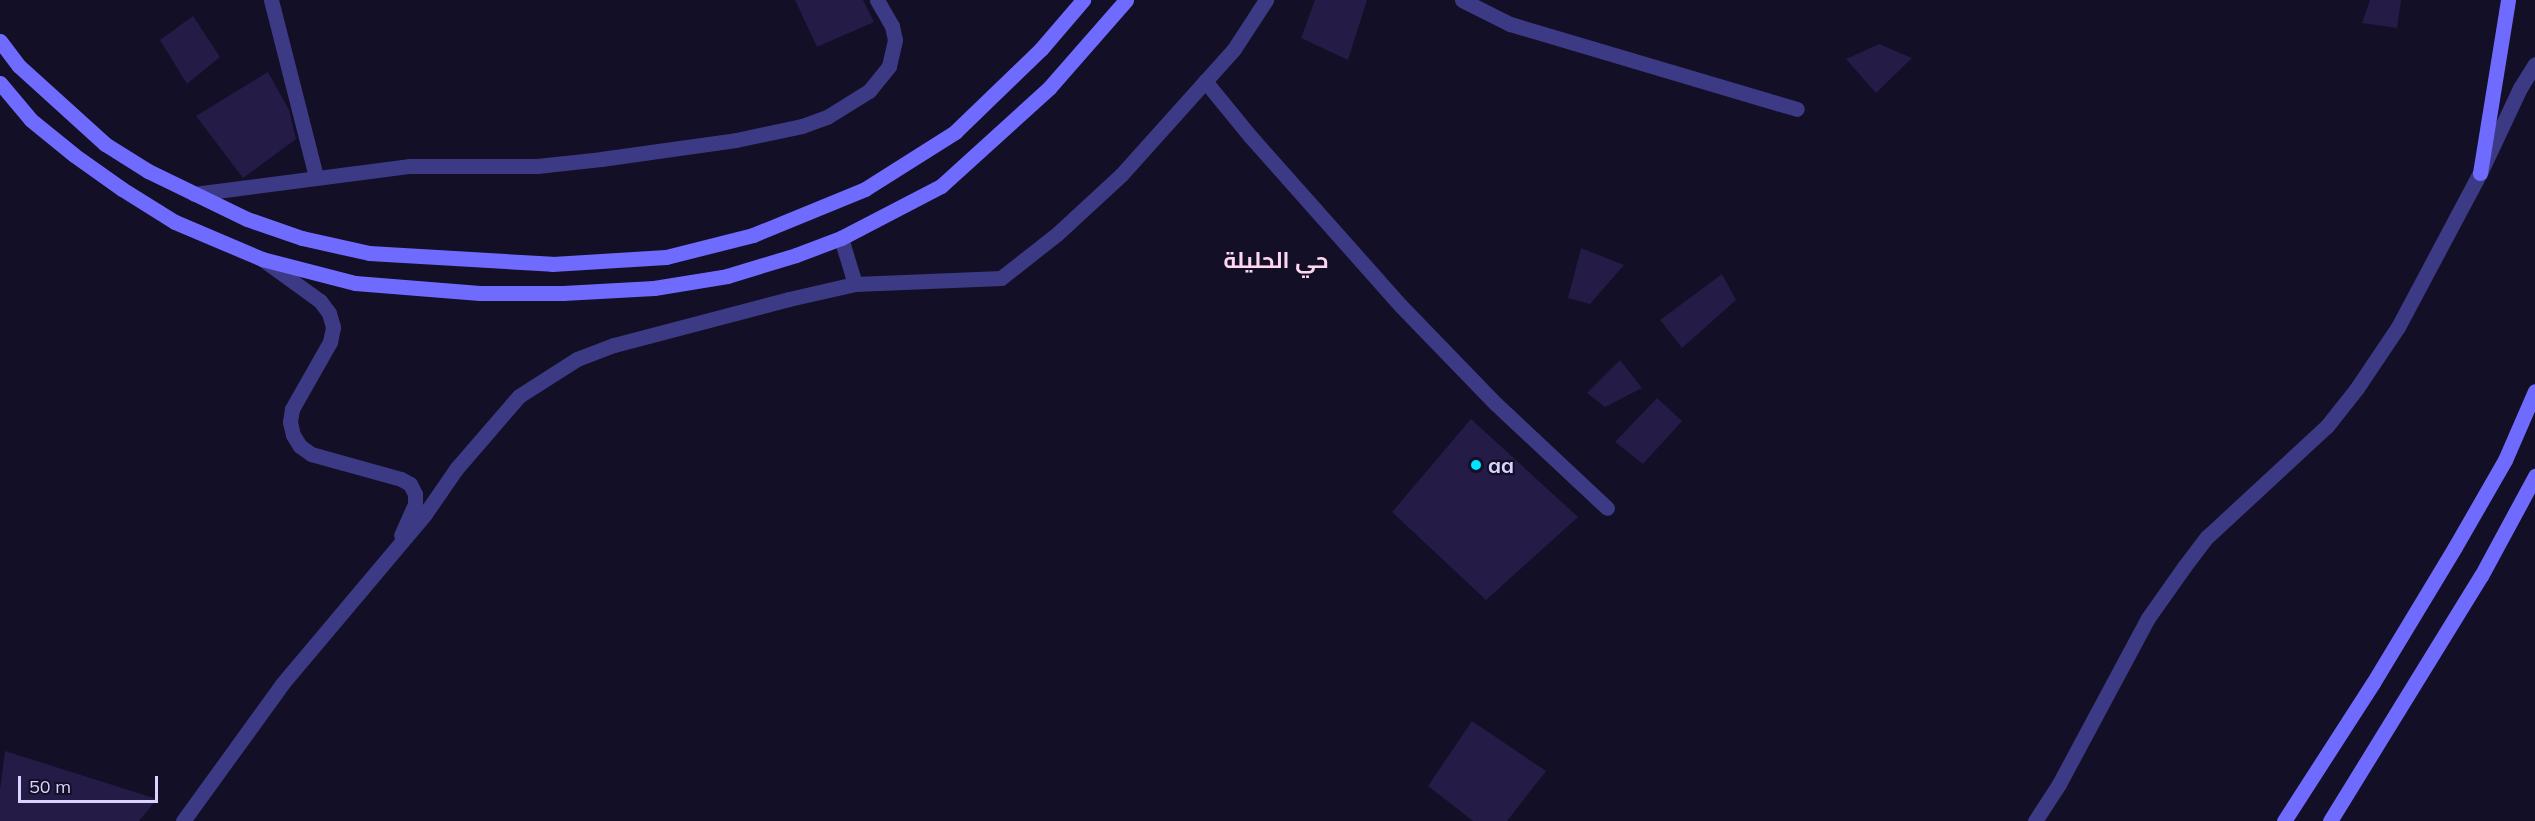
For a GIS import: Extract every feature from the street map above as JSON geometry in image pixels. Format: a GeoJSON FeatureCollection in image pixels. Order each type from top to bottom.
{"type":"FeatureCollection","features":[{"type":"Feature","properties":{"kind":"main road"},"geometry":{"type":"LineString","coordinates":[[0,41],[19,66],[105,144],[148,171],[247,219],[302,238],[369,253],[552,264],[666,257],[753,235],[866,189],[955,132],[1041,49],[1083,0]]}},
{"type":"Feature","properties":{"kind":"main road"},"geometry":{"type":"LineString","coordinates":[[0,83],[31,120],[74,155],[122,189],[174,222],[262,260],[355,283],[480,293],[563,293],[654,288],[727,276],[841,238],[941,186],[1049,88],[1126,0]]}},
{"type":"Feature","properties":{"kind":"main road"},"geometry":{"type":"LineString","coordinates":[[2480,173],[2508,0]]}},
{"type":"Feature","properties":{"kind":"main road"},"geometry":{"type":"LineString","coordinates":[[2284,821],[2373,683],[2455,547],[2505,460],[2535,391]]}},
{"type":"Feature","properties":{"kind":"main road"},"geometry":{"type":"LineString","coordinates":[[2330,821],[2481,576],[2535,476]]}},
{"type":"Feature","properties":{"kind":"street"},"geometry":{"type":"LineString","coordinates":[[271,0],[316,177]]}},
{"type":"Feature","properties":{"kind":"street"},"geometry":{"type":"LineString","coordinates":[[194,194],[410,166],[537,166],[736,140],[802,126],[827,117],[869,91],[889,66],[895,40],[892,26],[877,0]]}},
{"type":"Feature","properties":{"kind":"street"},"geometry":{"type":"LineString","coordinates":[[183,821],[282,684],[392,555],[456,469],[519,396],[545,377],[577,359],[614,345],[855,284],[993,280],[1006,274],[1057,234],[1121,175],[1234,49],[1266,0]]}},
{"type":"Feature","properties":{"kind":"street"},"geometry":{"type":"LineString","coordinates":[[1462,0],[1510,24],[1797,109]]}},
{"type":"Feature","properties":{"kind":"street"},"geometry":{"type":"LineString","coordinates":[[2035,821],[2059,784],[2148,618],[2207,537],[2326,426],[2357,388],[2398,327],[2480,173],[2514,98],[2535,64]]}},
{"type":"Feature","properties":{"kind":"street"},"geometry":{"type":"LineString","coordinates":[[1205,81],[1250,136],[1401,306],[1496,404],[1607,508]]}},
{"type":"Feature","properties":{"kind":"street"},"geometry":{"type":"LineString","coordinates":[[841,238],[855,284]]}},
{"type":"Feature","properties":{"kind":"street"},"geometry":{"type":"LineString","coordinates":[[262,260],[320,301],[329,313],[333,327],[330,342],[292,409],[290,422],[292,435],[300,446],[311,454],[401,479],[410,484],[415,494],[415,504],[392,555]]}},
{"type":"Feature","properties":{"kind":"building"},"geometry":{"type":"Polygon","coordinates":[[[795,0],[863,0],[874,22],[817,47],[795,0]]]}},
{"type":"Feature","properties":{"kind":"building"},"geometry":{"type":"Polygon","coordinates":[[[1315,0],[1367,0],[1348,60],[1301,38],[1315,0]]]}},
{"type":"Feature","properties":{"kind":"building"},"geometry":{"type":"Polygon","coordinates":[[[2370,0],[2401,0],[2397,28],[2362,23],[2370,0]]]}},
{"type":"Feature","properties":{"kind":"building"},"geometry":{"type":"Polygon","coordinates":[[[193,16],[220,57],[187,84],[160,40],[193,16]]]}},
{"type":"Feature","properties":{"kind":"building"},"geometry":{"type":"Polygon","coordinates":[[[1879,44],[1912,58],[1876,93],[1846,59],[1879,44]]]}},
{"type":"Feature","properties":{"kind":"building"},"geometry":{"type":"Polygon","coordinates":[[[268,72],[289,110],[296,139],[243,178],[196,116],[268,72]]]}},
{"type":"Feature","properties":{"kind":"building"},"geometry":{"type":"Polygon","coordinates":[[[1581,248],[1624,265],[1590,304],[1568,298],[1581,248]]]}},
{"type":"Feature","properties":{"kind":"building"},"geometry":{"type":"Polygon","coordinates":[[[1722,274],[1736,300],[1682,348],[1660,320],[1722,274]]]}},
{"type":"Feature","properties":{"kind":"building"},"geometry":{"type":"Polygon","coordinates":[[[1620,360],[1642,388],[1605,407],[1587,393],[1620,360]]]}},
{"type":"Feature","properties":{"kind":"building"},"geometry":{"type":"Polygon","coordinates":[[[1657,398],[1682,421],[1643,464],[1615,442],[1657,398]]]}},
{"type":"Feature","properties":{"kind":"building","name":"aa"},"geometry":{"type":"Polygon","coordinates":[[[1471,419],[1578,517],[1486,600],[1392,512],[1471,419]]]}},
{"type":"Feature","properties":{"kind":"building"},"geometry":{"type":"Polygon","coordinates":[[[1472,721],[1546,771],[1507,821],[1473,821],[1428,786],[1472,721]]]}},
{"type":"Feature","properties":{"kind":"building"},"geometry":{"type":"Polygon","coordinates":[[[5,751],[157,799],[139,821],[0,821],[0,790],[5,751]]]}},
{"type":"Feature","properties":{"kind":"place","name":"aa"},"geometry":{"type":"Point","coordinates":[1476,465]}},
{"type":"Feature","properties":{"kind":"district","name":"حي الحليلة"},"geometry":{"type":"Point","coordinates":[1276,261]}}]}
